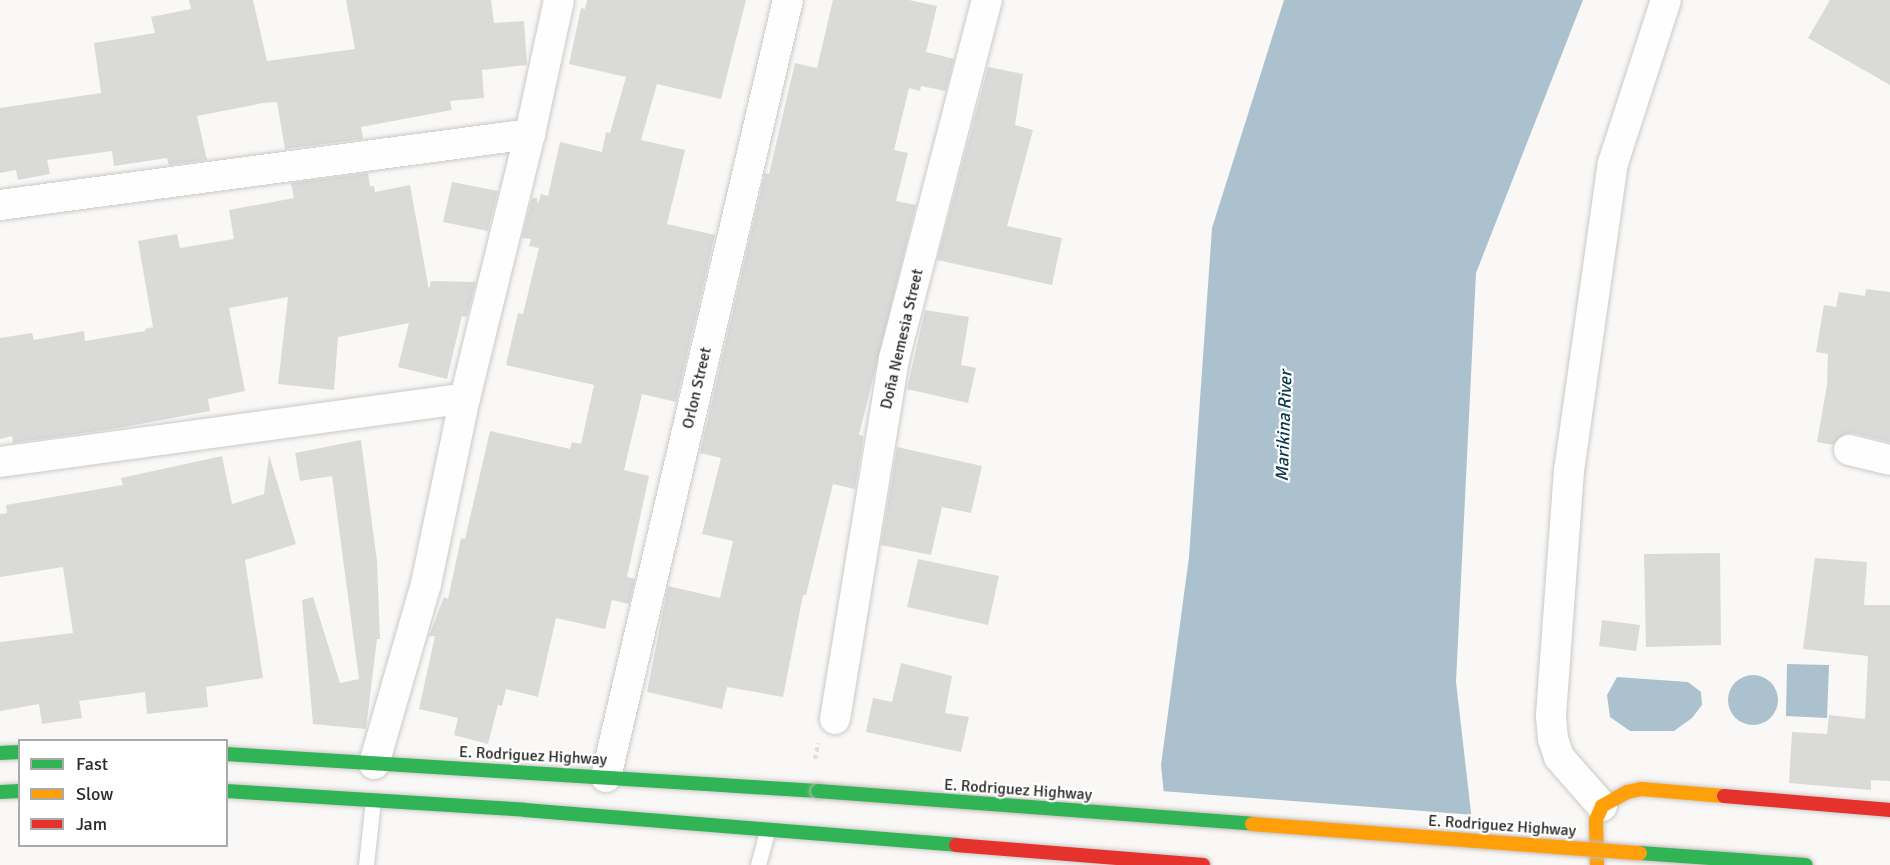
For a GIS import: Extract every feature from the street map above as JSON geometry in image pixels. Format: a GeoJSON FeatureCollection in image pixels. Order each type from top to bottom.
{"type":"FeatureCollection","features":[{"type":"Feature","properties":{"kind":"main road"},"geometry":{"type":"LineString","coordinates":[[0,753],[18,752]]}},
{"type":"Feature","properties":{"kind":"main road","name":"E. Rodriguez Highway"},"geometry":{"type":"LineString","coordinates":[[228,754],[606,777],[776,794],[818,791],[1806,865]]}},
{"type":"Feature","properties":{"kind":"main road"},"geometry":{"type":"LineString","coordinates":[[249,754],[249,782]]}},
{"type":"Feature","properties":{"kind":"main road"},"geometry":{"type":"LineString","coordinates":[[228,790],[249,782],[373,800],[768,826],[814,835],[1203,865]]}},
{"type":"Feature","properties":{"kind":"main road"},"geometry":{"type":"LineString","coordinates":[[1597,865],[1596,820],[1602,806],[1614,797],[1641,789],[1890,810]]}},
{"type":"Feature","properties":{"kind":"main road"},"geometry":{"type":"LineString","coordinates":[[0,792],[18,791]]}},
{"type":"Feature","properties":{"kind":"street"},"geometry":{"type":"LineString","coordinates":[[374,764],[426,584],[465,398],[530,134],[559,0]]}},
{"type":"Feature","properties":{"kind":"street","name":"Orlon Street"},"geometry":{"type":"LineString","coordinates":[[606,777],[788,0]]}},
{"type":"Feature","properties":{"kind":"street","name":"Doña Nemesia Street"},"geometry":{"type":"LineString","coordinates":[[834,719],[894,359],[987,0]]}},
{"type":"Feature","properties":{"kind":"street"},"geometry":{"type":"LineString","coordinates":[[1602,806],[1559,757],[1553,739],[1551,715],[1569,471],[1613,163],[1666,0]]}},
{"type":"Feature","properties":{"kind":"street"},"geometry":{"type":"LineString","coordinates":[[0,205],[530,134]]}},
{"type":"Feature","properties":{"kind":"street"},"geometry":{"type":"LineString","coordinates":[[0,462],[465,398]]}},
{"type":"Feature","properties":{"kind":"street"},"geometry":{"type":"LineString","coordinates":[[1849,450],[1890,460]]}},
{"type":"Feature","properties":{"kind":"lane"},"geometry":{"type":"LineString","coordinates":[[366,865],[373,800]]}},
{"type":"Feature","properties":{"kind":"lane"},"geometry":{"type":"LineString","coordinates":[[758,865],[768,826]]}},
{"type":"Feature","properties":{"kind":"path"},"geometry":{"type":"LineString","coordinates":[[815,762],[818,743]]}},
{"type":"Feature","properties":{"kind":"water","name":"Marikina River"},"geometry":{"type":"Polygon","coordinates":[[[1284,0],[1583,0],[1476,273],[1456,682],[1477,865],[1171,865],[1161,765],[1189,557],[1212,228],[1284,0]]]}},
{"type":"Feature","properties":{"kind":"water"},"geometry":{"type":"Polygon","coordinates":[[[1787,664],[1829,665],[1827,718],[1786,716],[1787,664]]]}},
{"type":"Feature","properties":{"kind":"water"},"geometry":{"type":"Polygon","coordinates":[[[1753,675],[1771,682],[1778,700],[1771,718],[1753,725],[1735,718],[1728,700],[1735,682],[1753,675]]]}},
{"type":"Feature","properties":{"kind":"water"},"geometry":{"type":"Polygon","coordinates":[[[1617,677],[1688,682],[1701,692],[1702,705],[1692,718],[1674,731],[1630,731],[1610,717],[1607,695],[1617,677]]]}},
{"type":"Feature","properties":{"kind":"pier"},"geometry":{"type":"Polygon","coordinates":[[[1161,791],[1475,815],[1480,865],[1168,865],[1161,791]]]}},
{"type":"Feature","properties":{"kind":"building"},"geometry":{"type":"Polygon","coordinates":[[[189,0],[253,0],[267,61],[355,49],[346,0],[491,0],[494,23],[524,21],[527,65],[482,70],[484,98],[450,101],[452,110],[361,127],[363,139],[285,149],[277,102],[263,103],[197,116],[207,160],[169,165],[167,158],[114,166],[112,151],[47,160],[50,174],[18,180],[16,170],[0,173],[0,108],[101,93],[94,43],[155,33],[151,17],[191,9],[189,0]]]}},
{"type":"Feature","properties":{"kind":"building"},"geometry":{"type":"Polygon","coordinates":[[[587,0],[746,0],[721,99],[657,84],[641,140],[685,150],[667,224],[715,235],[676,402],[642,394],[624,470],[649,476],[627,577],[635,579],[629,604],[612,600],[605,629],[556,618],[538,697],[506,689],[502,706],[498,705],[488,744],[454,735],[458,718],[419,709],[435,636],[429,636],[444,597],[448,599],[461,538],[465,539],[490,431],[570,449],[572,442],[581,444],[594,385],[506,365],[518,313],[523,314],[539,248],[529,246],[531,239],[522,238],[532,198],[537,198],[538,204],[541,194],[548,196],[560,142],[602,152],[606,132],[610,133],[626,77],[569,64],[581,8],[585,9],[587,0]]]}},
{"type":"Feature","properties":{"kind":"building"},"geometry":{"type":"Polygon","coordinates":[[[833,0],[909,0],[937,6],[926,52],[954,59],[946,91],[921,86],[920,91],[909,88],[894,150],[908,153],[896,201],[916,205],[859,435],[863,436],[863,440],[855,489],[833,484],[806,595],[803,595],[783,697],[727,687],[722,709],[647,692],[668,586],[720,598],[733,541],[702,534],[721,458],[700,453],[765,173],[769,174],[795,63],[817,68],[833,0]]]}},
{"type":"Feature","properties":{"kind":"building"},"geometry":{"type":"Polygon","coordinates":[[[1830,0],[1890,0],[1890,85],[1808,38],[1830,0]]]}},
{"type":"Feature","properties":{"kind":"building"},"geometry":{"type":"Polygon","coordinates":[[[988,67],[1023,74],[1015,125],[1033,130],[1007,226],[1062,238],[1052,285],[937,260],[988,67]]]}},
{"type":"Feature","properties":{"kind":"building"},"geometry":{"type":"Polygon","coordinates":[[[368,173],[370,186],[374,186],[375,192],[410,185],[429,290],[431,281],[476,282],[467,317],[462,316],[447,379],[398,367],[409,323],[338,337],[334,390],[278,384],[288,297],[229,308],[245,391],[208,399],[210,411],[119,428],[13,443],[12,436],[0,439],[0,338],[32,333],[34,340],[84,331],[85,341],[145,331],[153,327],[138,241],[177,234],[180,248],[234,239],[229,210],[294,198],[291,183],[368,173]]]}},
{"type":"Feature","properties":{"kind":"building"},"geometry":{"type":"Polygon","coordinates":[[[452,182],[498,191],[488,231],[443,222],[452,182]]]}},
{"type":"Feature","properties":{"kind":"building"},"geometry":{"type":"Polygon","coordinates":[[[1866,289],[1890,292],[1890,442],[1852,433],[1844,434],[1833,445],[1817,442],[1827,385],[1828,354],[1816,352],[1824,305],[1836,307],[1839,292],[1865,296],[1866,289]]]}},
{"type":"Feature","properties":{"kind":"building"},"geometry":{"type":"Polygon","coordinates":[[[925,310],[969,317],[961,365],[976,368],[968,403],[907,389],[925,310]]]}},
{"type":"Feature","properties":{"kind":"building"},"geometry":{"type":"Polygon","coordinates":[[[361,440],[377,561],[380,639],[377,639],[366,729],[313,724],[302,600],[313,597],[340,683],[359,679],[332,476],[300,481],[295,453],[361,440]]]}},
{"type":"Feature","properties":{"kind":"building"},"geometry":{"type":"Polygon","coordinates":[[[897,447],[982,466],[971,513],[942,507],[931,555],[881,545],[897,447]]]}},
{"type":"Feature","properties":{"kind":"building"},"geometry":{"type":"Polygon","coordinates":[[[269,455],[296,544],[245,560],[263,678],[206,687],[208,707],[147,714],[145,692],[79,701],[82,718],[42,724],[39,704],[0,711],[0,642],[73,633],[63,567],[0,577],[0,514],[7,513],[6,505],[123,485],[121,478],[222,456],[232,504],[264,494],[269,455]]]}},
{"type":"Feature","properties":{"kind":"building"},"geometry":{"type":"Polygon","coordinates":[[[1720,553],[1721,645],[1646,647],[1644,554],[1720,553]]]}},
{"type":"Feature","properties":{"kind":"building"},"geometry":{"type":"Polygon","coordinates":[[[1815,558],[1867,562],[1864,605],[1890,605],[1890,781],[1871,780],[1871,790],[1789,783],[1792,732],[1827,734],[1829,715],[1865,719],[1868,656],[1803,649],[1815,558]]]}},
{"type":"Feature","properties":{"kind":"building"},"geometry":{"type":"Polygon","coordinates":[[[918,559],[999,576],[988,625],[907,607],[918,559]]]}},
{"type":"Feature","properties":{"kind":"building"},"geometry":{"type":"Polygon","coordinates":[[[1602,620],[1640,625],[1636,651],[1599,646],[1602,620]]]}},
{"type":"Feature","properties":{"kind":"building"},"geometry":{"type":"Polygon","coordinates":[[[901,663],[952,676],[945,713],[969,717],[961,752],[866,732],[873,698],[892,702],[901,663]]]}},
{"type":"Feature","properties":{"kind":"traffic: fast"},"geometry":{"type":"LineString","coordinates":[[0,753],[18,752]]}},
{"type":"Feature","properties":{"kind":"traffic: fast"},"geometry":{"type":"LineString","coordinates":[[228,754],[818,791]]}},
{"type":"Feature","properties":{"kind":"traffic: fast"},"geometry":{"type":"LineString","coordinates":[[0,792],[18,791]]}},
{"type":"Feature","properties":{"kind":"traffic: fast"},"geometry":{"type":"LineString","coordinates":[[228,791],[525,810],[956,845]]}},
{"type":"Feature","properties":{"kind":"traffic: fast"},"geometry":{"type":"LineString","coordinates":[[818,791],[1252,824]]}},
{"type":"Feature","properties":{"kind":"traffic: fast"},"geometry":{"type":"LineString","coordinates":[[1640,853],[1806,865]]}},
{"type":"Feature","properties":{"kind":"traffic: slow"},"geometry":{"type":"LineString","coordinates":[[1597,865],[1596,820],[1602,806],[1627,792],[1641,789],[1724,796]]}},
{"type":"Feature","properties":{"kind":"traffic: slow"},"geometry":{"type":"LineString","coordinates":[[1252,824],[1640,853]]}},
{"type":"Feature","properties":{"kind":"traffic: jam"},"geometry":{"type":"LineString","coordinates":[[1724,796],[1890,810]]}},
{"type":"Feature","properties":{"kind":"traffic: jam"},"geometry":{"type":"LineString","coordinates":[[956,845],[1203,865]]}}]}
